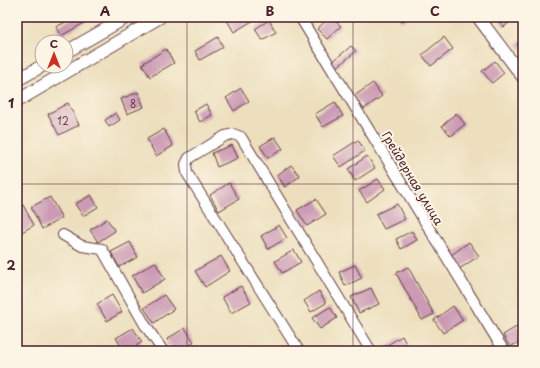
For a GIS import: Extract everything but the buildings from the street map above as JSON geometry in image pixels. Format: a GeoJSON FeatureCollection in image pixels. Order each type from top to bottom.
{"type":"FeatureCollection","features":[{"type":"Feature","properties":{"kind":"main road"},"geometry":{"type":"LineString","coordinates":[[74,47],[127,17]]}},
{"type":"Feature","properties":{"kind":"main road"},"geometry":{"type":"LineString","coordinates":[[17,100],[160,17]]}},
{"type":"Feature","properties":{"kind":"main road"},"geometry":{"type":"LineString","coordinates":[[478,17],[523,77]]}},
{"type":"Feature","properties":{"kind":"main road"},"geometry":{"type":"LineString","coordinates":[[17,80],[34,70]]}},
{"type":"Feature","properties":{"kind":"street","name":"Грейдерная улица"},"geometry":{"type":"LineString","coordinates":[[300,17],[504,351]]}},
{"type":"Feature","properties":{"kind":"street"},"geometry":{"type":"LineString","coordinates":[[299,351],[187,173],[186,164],[189,158],[225,136],[233,134],[241,137],[370,351]]}},
{"type":"Feature","properties":{"kind":"street"},"geometry":{"type":"LineString","coordinates":[[63,235],[82,246],[102,249],[145,325],[163,351]]}}]}
